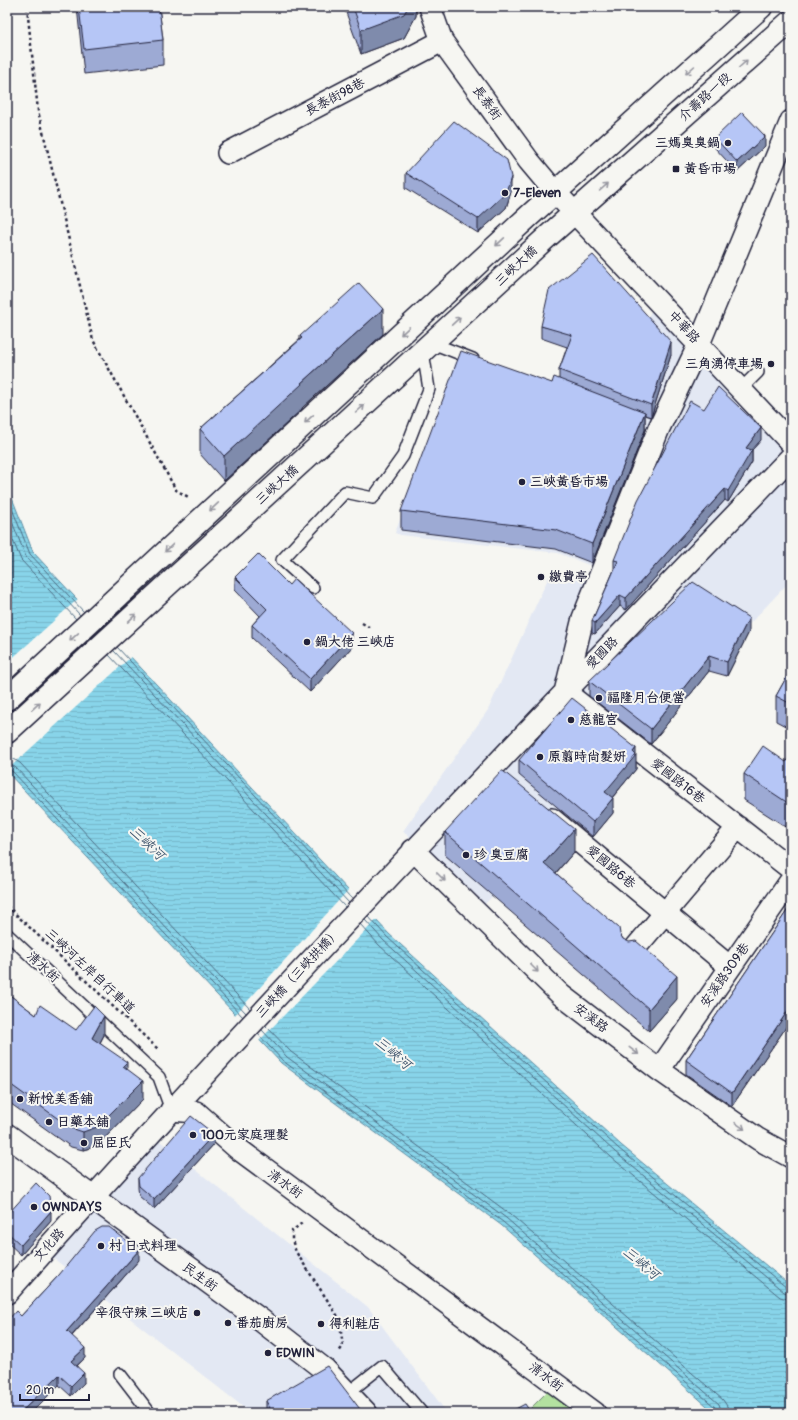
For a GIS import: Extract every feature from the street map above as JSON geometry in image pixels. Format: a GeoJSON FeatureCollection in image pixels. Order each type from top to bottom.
{"type":"FeatureCollection","features":[{"type":"Feature","properties":{"kind":"main road"},"geometry":{"type":"LineString","coordinates":[[555,192],[761,7]]}},
{"type":"Feature","properties":{"kind":"main road","name":"介壽路一段"},"geometry":{"type":"LineString","coordinates":[[547,237],[791,21]]}},
{"type":"Feature","properties":{"kind":"main road","name":"三峽大橋"},"geometry":{"type":"LineString","coordinates":[[7,699],[555,192]]}},
{"type":"Feature","properties":{"kind":"main road","name":"三峽大橋"},"geometry":{"type":"LineString","coordinates":[[7,732],[428,348],[547,237]]}},
{"type":"Feature","properties":{"kind":"main road","name":"民生街"},"geometry":{"type":"LineString","coordinates":[[7,1135],[91,1198],[262,1321],[325,1370],[366,1413]]}},
{"type":"Feature","properties":{"kind":"street","name":"長泰街"},"geometry":{"type":"LineString","coordinates":[[430,7],[442,41],[529,161],[574,213]]}},
{"type":"Feature","properties":{"kind":"street","name":"長泰街98巷"},"geometry":{"type":"LineString","coordinates":[[228,153],[442,41]]}},
{"type":"Feature","properties":{"kind":"street"},"geometry":{"type":"LineString","coordinates":[[565,692],[583,618],[596,575],[656,427],[708,348],[791,120]]}},
{"type":"Feature","properties":{"kind":"street","name":"中華路"},"geometry":{"type":"LineString","coordinates":[[574,213],[708,348],[741,389],[791,443]]}},
{"type":"Feature","properties":{"kind":"street","name":"愛國路"},"geometry":{"type":"LineString","coordinates":[[413,850],[791,457]]}},
{"type":"Feature","properties":{"kind":"street","name":"愛國路16巷"},"geometry":{"type":"LineString","coordinates":[[565,692],[791,869]]}},
{"type":"Feature","properties":{"kind":"street"},"geometry":{"type":"LineString","coordinates":[[492,768],[510,783]]}},
{"type":"Feature","properties":{"kind":"street","name":"愛國路6巷"},"geometry":{"type":"LineString","coordinates":[[540,808],[730,967]]}},
{"type":"Feature","properties":{"kind":"street"},"geometry":{"type":"LineString","coordinates":[[632,953],[738,828]]}},
{"type":"Feature","properties":{"kind":"street","name":"安溪路"},"geometry":{"type":"LineString","coordinates":[[413,850],[561,995],[659,1070],[758,1139],[791,1157]]}},
{"type":"Feature","properties":{"kind":"street","name":"三峽橋（三峽拱橋）"},"geometry":{"type":"LineString","coordinates":[[91,1198],[413,850]]}},
{"type":"Feature","properties":{"kind":"street","name":"安溪路309巷"},"geometry":{"type":"LineString","coordinates":[[659,1070],[791,880]]}},
{"type":"Feature","properties":{"kind":"street","name":"清水街"},"geometry":{"type":"LineString","coordinates":[[177,1104],[196,1112],[236,1148],[595,1413]]}},
{"type":"Feature","properties":{"kind":"street","name":"文化路"},"geometry":{"type":"LineString","coordinates":[[7,1293],[91,1198]]}},
{"type":"Feature","properties":{"kind":"lane"},"geometry":{"type":"LineString","coordinates":[[313,588],[282,560],[345,492],[373,498],[403,456],[429,390],[428,348],[484,362]]}},
{"type":"Feature","properties":{"kind":"lane"},"geometry":{"type":"LineString","coordinates":[[741,389],[758,372]]}},
{"type":"Feature","properties":{"kind":"lane","name":"清水街"},"geometry":{"type":"LineString","coordinates":[[7,934],[160,1077],[177,1104]]}},
{"type":"Feature","properties":{"kind":"lane"},"geometry":{"type":"LineString","coordinates":[[348,1393],[382,1366],[422,1413]]}},
{"type":"Feature","properties":{"kind":"lane"},"geometry":{"type":"LineString","coordinates":[[120,1374],[150,1413]]}},
{"type":"Feature","properties":{"kind":"path"},"geometry":{"type":"LineString","coordinates":[[27,7],[38,111],[94,340],[176,490],[204,516]]}},
{"type":"Feature","properties":{"kind":"path"},"geometry":{"type":"LineString","coordinates":[[362,623],[369,627]]}},
{"type":"Feature","properties":{"kind":"path","name":"三峽河左岸自行車道"},"geometry":{"type":"LineString","coordinates":[[7,906],[159,1050]]}},
{"type":"Feature","properties":{"kind":"path"},"geometry":{"type":"LineString","coordinates":[[304,1222],[292,1231],[294,1246],[339,1318],[343,1346],[325,1370]]}},
{"type":"Feature","properties":{"kind":"shaded area"},"geometry":{"type":"Polygon","coordinates":[[[654,304],[791,452],[791,580],[483,906],[403,831],[488,710],[551,572],[589,582],[594,567],[558,553],[401,535],[395,533],[448,388],[455,362],[607,414],[654,304]]]}},
{"type":"Feature","properties":{"kind":"shaded area"},"geometry":{"type":"Polygon","coordinates":[[[156,1138],[368,1307],[447,1413],[251,1413],[53,1258],[156,1138]]]}},
{"type":"Feature","properties":{"kind":"green space"},"geometry":{"type":"Polygon","coordinates":[[[548,1391],[578,1413],[526,1413],[548,1391]]]}},
{"type":"Feature","properties":{"kind":"water","name":"三峽河"},"geometry":{"type":"Polygon","coordinates":[[[7,485],[33,552],[389,934],[621,1145],[791,1286],[791,1413],[715,1413],[501,1225],[281,1063],[7,772],[7,485]]]}},
{"type":"Feature","properties":{"kind":"pier"},"geometry":{"type":"Polygon","coordinates":[[[79,598],[133,655],[7,770],[7,663],[79,598]]]}},
{"type":"Feature","properties":{"kind":"pier"},"geometry":{"type":"Polygon","coordinates":[[[350,888],[378,918],[258,1042],[234,1016],[350,888]]]}},
{"type":"Feature","properties":{"kind":"building"},"geometry":{"type":"Polygon","coordinates":[[[79,7],[159,7],[163,40],[84,49],[79,7]]]}},
{"type":"Feature","properties":{"kind":"building"},"geometry":{"type":"Polygon","coordinates":[[[353,7],[408,7],[404,14],[361,30],[353,7]]]}},
{"type":"Feature","properties":{"kind":"building"},"geometry":{"type":"Polygon","coordinates":[[[742,112],[765,136],[737,162],[715,138],[742,112]]]}},
{"type":"Feature","properties":{"kind":"building"},"geometry":{"type":"Polygon","coordinates":[[[454,121],[507,160],[511,177],[506,193],[478,219],[406,173],[454,121]]]}},
{"type":"Feature","properties":{"kind":"building"},"geometry":{"type":"Polygon","coordinates":[[[593,255],[671,342],[651,405],[559,370],[572,335],[541,326],[549,290],[593,255]]]}},
{"type":"Feature","properties":{"kind":"building"},"geometry":{"type":"Polygon","coordinates":[[[359,283],[383,309],[301,383],[302,384],[224,456],[200,429],[302,338],[300,336],[359,283]]]}},
{"type":"Feature","properties":{"kind":"building","name":"三峽黃昏市場"},"geometry":{"type":"Polygon","coordinates":[[[461,351],[552,383],[554,377],[645,412],[592,544],[556,530],[401,511],[461,351]]]}},
{"type":"Feature","properties":{"kind":"building"},"geometry":{"type":"Polygon","coordinates":[[[718,387],[761,428],[746,448],[752,450],[728,491],[725,489],[626,598],[620,595],[595,623],[592,621],[618,561],[614,560],[638,500],[690,401],[704,409],[718,387]]]}},
{"type":"Feature","properties":{"kind":"building"},"geometry":{"type":"Polygon","coordinates":[[[258,554],[289,585],[294,579],[352,633],[310,679],[252,625],[267,609],[235,577],[258,554]]]}},
{"type":"Feature","properties":{"kind":"building"},"geometry":{"type":"Polygon","coordinates":[[[693,582],[749,618],[727,662],[709,656],[651,729],[589,681],[693,582]]]}},
{"type":"Feature","properties":{"kind":"building"},"geometry":{"type":"Polygon","coordinates":[[[791,669],[791,704],[776,696],[791,669]]]}},
{"type":"Feature","properties":{"kind":"building"},"geometry":{"type":"Polygon","coordinates":[[[572,698],[636,748],[633,752],[636,755],[605,792],[613,798],[593,822],[519,760],[572,698]]]}},
{"type":"Feature","properties":{"kind":"building"},"geometry":{"type":"Polygon","coordinates":[[[763,746],[786,762],[791,755],[791,805],[744,774],[763,746]]]}},
{"type":"Feature","properties":{"kind":"building"},"geometry":{"type":"Polygon","coordinates":[[[501,771],[503,771],[574,829],[544,863],[619,928],[623,939],[629,942],[636,941],[677,976],[649,1009],[445,832],[501,771]]]}},
{"type":"Feature","properties":{"kind":"building"},"geometry":{"type":"Polygon","coordinates":[[[791,905],[791,1006],[732,1093],[686,1060],[791,905]]]}},
{"type":"Feature","properties":{"kind":"building"},"geometry":{"type":"Polygon","coordinates":[[[7,993],[36,1015],[40,1005],[76,1030],[94,1006],[104,1016],[92,1038],[127,1062],[123,1066],[143,1081],[97,1127],[83,1132],[71,1128],[7,1082],[7,993]]]}},
{"type":"Feature","properties":{"kind":"building"},"geometry":{"type":"Polygon","coordinates":[[[191,1116],[214,1134],[154,1199],[139,1186],[138,1178],[191,1116]]]}},
{"type":"Feature","properties":{"kind":"building"},"geometry":{"type":"Polygon","coordinates":[[[36,1183],[49,1196],[51,1211],[21,1245],[7,1232],[7,1215],[36,1183]]]}},
{"type":"Feature","properties":{"kind":"building"},"geometry":{"type":"Polygon","coordinates":[[[102,1227],[109,1227],[139,1250],[67,1331],[85,1348],[71,1361],[84,1373],[71,1386],[59,1375],[20,1413],[7,1413],[7,1321],[16,1311],[21,1316],[59,1275],[95,1231],[102,1227]]]}},
{"type":"Feature","properties":{"kind":"building"},"geometry":{"type":"Polygon","coordinates":[[[327,1366],[363,1413],[259,1413],[270,1408],[266,1401],[327,1366]]]}},
{"type":"Feature","properties":{"kind":"building"},"geometry":{"type":"Polygon","coordinates":[[[525,1404],[531,1413],[508,1413],[525,1404]]]}},
{"type":"Feature","properties":{"kind":"place","name":"三媽臭臭鍋"},"geometry":{"type":"Point","coordinates":[728,143]}},
{"type":"Feature","properties":{"kind":"place","name":"黃昏市場"},"geometry":{"type":"Point","coordinates":[676,169]}},
{"type":"Feature","properties":{"kind":"place","name":"7-Eleven"},"geometry":{"type":"Point","coordinates":[505,193]}},
{"type":"Feature","properties":{"kind":"place","name":"三角湧停車場"},"geometry":{"type":"Point","coordinates":[771,364]}},
{"type":"Feature","properties":{"kind":"place","name":"三峽黃昏市場"},"geometry":{"type":"Point","coordinates":[522,482]}},
{"type":"Feature","properties":{"kind":"place","name":"繳費亭"},"geometry":{"type":"Point","coordinates":[541,577]}},
{"type":"Feature","properties":{"kind":"place","name":"鍋大佬 三峽店"},"geometry":{"type":"Point","coordinates":[307,642]}},
{"type":"Feature","properties":{"kind":"place","name":"福隆月台便當"},"geometry":{"type":"Point","coordinates":[599,698]}},
{"type":"Feature","properties":{"kind":"place","name":"慈龍宮"},"geometry":{"type":"Point","coordinates":[571,720]}},
{"type":"Feature","properties":{"kind":"place","name":"原翦時尚髮妍"},"geometry":{"type":"Point","coordinates":[540,757]}},
{"type":"Feature","properties":{"kind":"place","name":"珍 臭豆腐"},"geometry":{"type":"Point","coordinates":[466,855]}},
{"type":"Feature","properties":{"kind":"place","name":"新悅美香舖"},"geometry":{"type":"Point","coordinates":[20,1099]}},
{"type":"Feature","properties":{"kind":"place","name":"日藥本舖"},"geometry":{"type":"Point","coordinates":[49,1122]}},
{"type":"Feature","properties":{"kind":"place","name":"100元家庭理髮"},"geometry":{"type":"Point","coordinates":[193,1135]}},
{"type":"Feature","properties":{"kind":"place","name":"屈臣氏"},"geometry":{"type":"Point","coordinates":[84,1143]}},
{"type":"Feature","properties":{"kind":"place","name":"OWNDAYS"},"geometry":{"type":"Point","coordinates":[34,1207]}},
{"type":"Feature","properties":{"kind":"place","name":"村 日式料理"},"geometry":{"type":"Point","coordinates":[101,1246]}},
{"type":"Feature","properties":{"kind":"place","name":"辛很守辣 三峽店"},"geometry":{"type":"Point","coordinates":[197,1313]}},
{"type":"Feature","properties":{"kind":"place","name":"番茄廚房"},"geometry":{"type":"Point","coordinates":[228,1323]}},
{"type":"Feature","properties":{"kind":"place","name":"得利鞋店"},"geometry":{"type":"Point","coordinates":[321,1324]}},
{"type":"Feature","properties":{"kind":"place","name":"EDWIN"},"geometry":{"type":"Point","coordinates":[268,1353]}}]}
